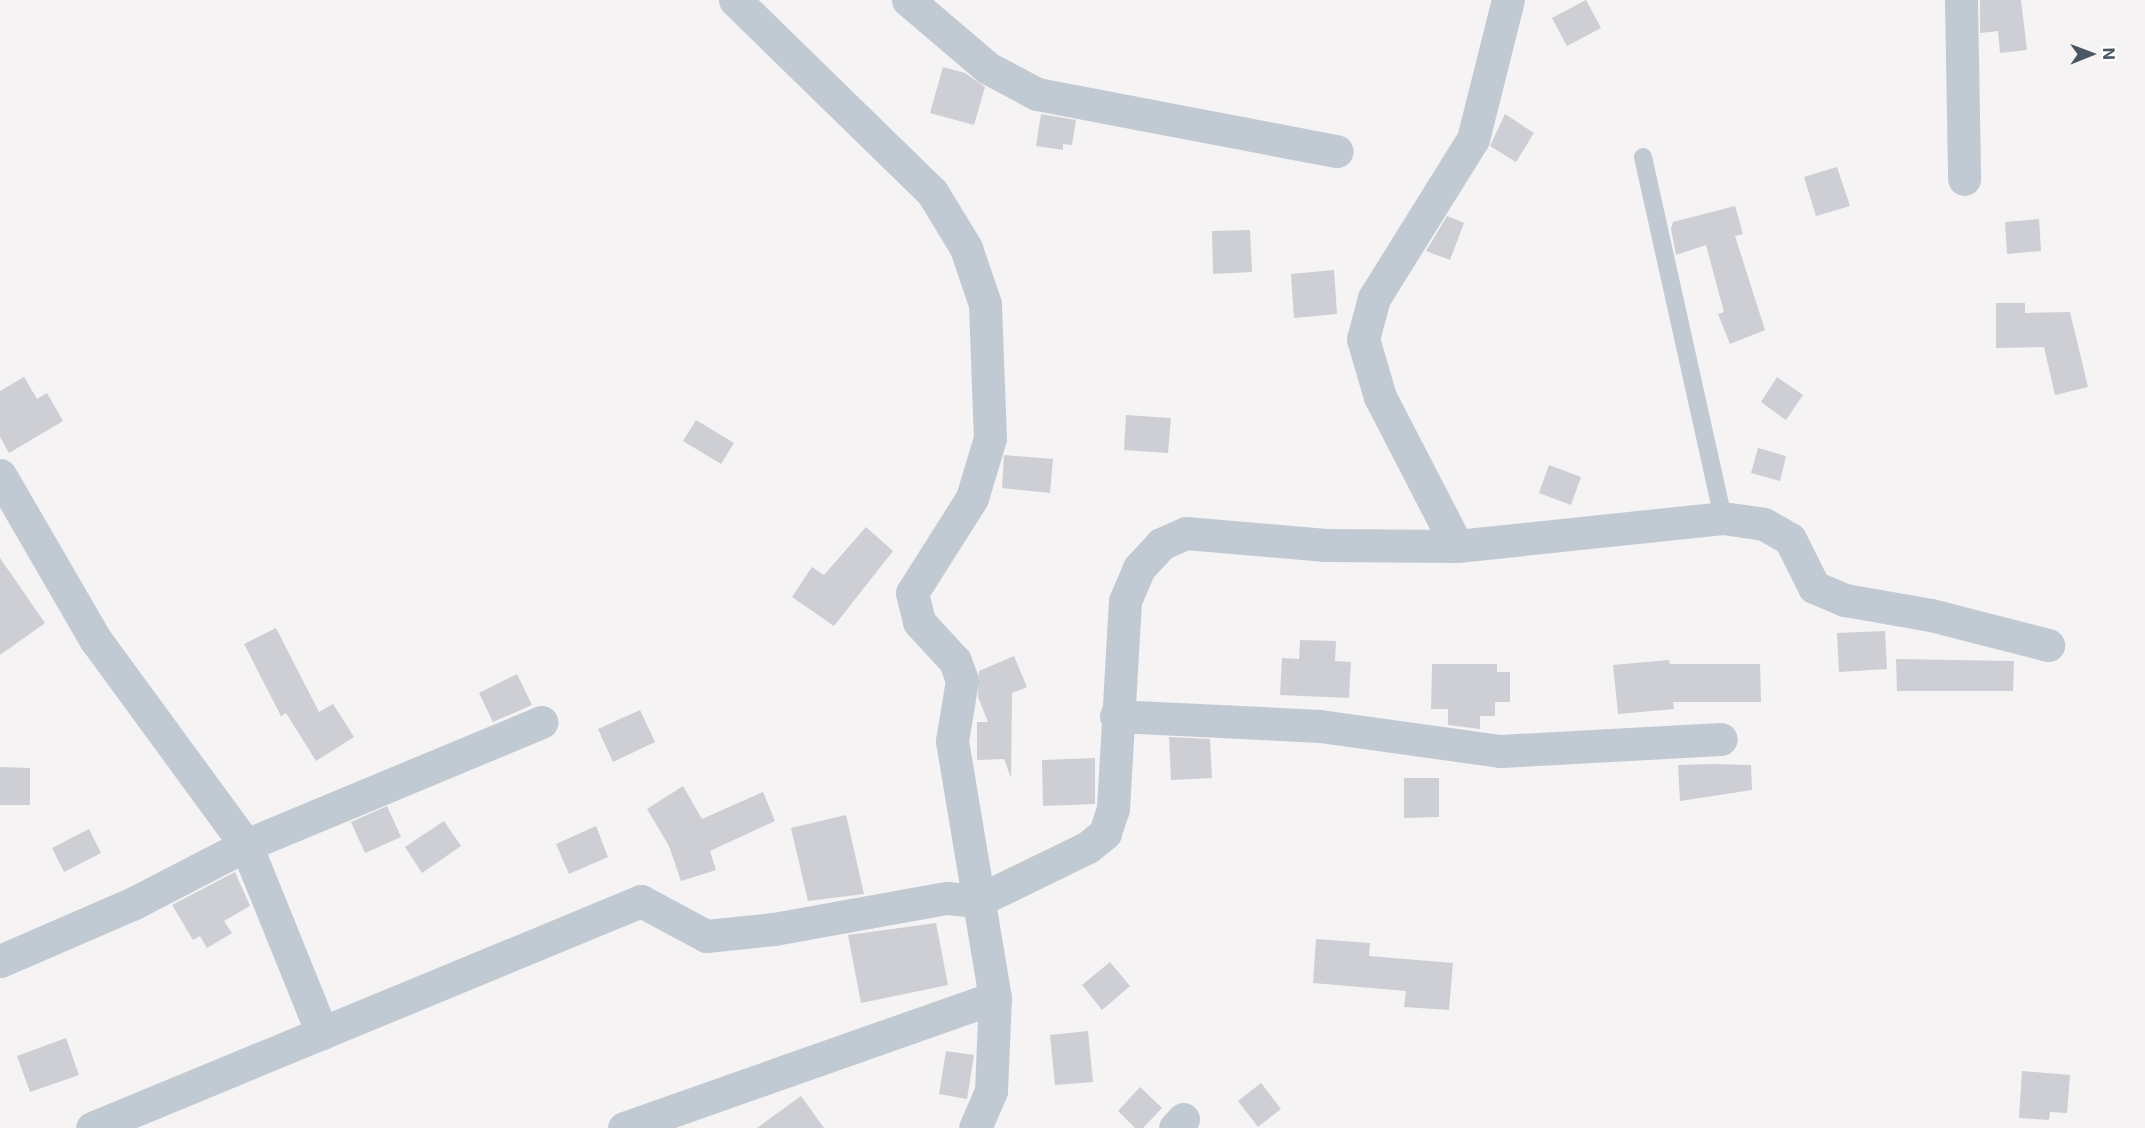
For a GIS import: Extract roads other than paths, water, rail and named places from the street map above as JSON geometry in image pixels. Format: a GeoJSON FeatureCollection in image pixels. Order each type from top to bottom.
{"type":"FeatureCollection","features":[{"type":"Feature","properties":{"kind":"street"},"geometry":{"type":"LineString","coordinates":[[735,0],[932,192],[966,248],[985,304],[990,438],[972,498],[912,593],[919,622],[955,661],[962,680],[952,741],[994,997],[991,1091],[975,1128]]}},
{"type":"Feature","properties":{"kind":"street"},"geometry":{"type":"LineString","coordinates":[[908,0],[988,68],[1038,94],[1337,151]]}},
{"type":"Feature","properties":{"kind":"street"},"geometry":{"type":"LineString","coordinates":[[1456,546],[1380,397],[1363,339],[1374,298],[1473,140],[1508,0]]}},
{"type":"Feature","properties":{"kind":"street"},"geometry":{"type":"LineString","coordinates":[[1961,0],[1964,179]]}},
{"type":"Feature","properties":{"kind":"street"},"geometry":{"type":"LineString","coordinates":[[0,475],[95,639],[246,845],[322,1033]]}},
{"type":"Feature","properties":{"kind":"street"},"geometry":{"type":"LineString","coordinates":[[92,1128],[641,901],[706,936],[947,898],[978,901],[1105,833],[1113,809],[1116,716],[1125,602],[1139,568],[1161,544],[1186,533],[1325,545],[1456,546],[1723,518],[1764,524],[1790,539],[1814,587],[1845,600],[1931,615],[2048,645]]}},
{"type":"Feature","properties":{"kind":"street"},"geometry":{"type":"LineString","coordinates":[[1116,716],[1320,726],[1500,751],[1721,739]]}},
{"type":"Feature","properties":{"kind":"street"},"geometry":{"type":"LineString","coordinates":[[0,961],[134,903],[246,845],[541,722]]}},
{"type":"Feature","properties":{"kind":"street"},"geometry":{"type":"LineString","coordinates":[[624,1128],[994,997]]}},
{"type":"Feature","properties":{"kind":"lane"},"geometry":{"type":"LineString","coordinates":[[1643,157],[1723,518]]}}]}
